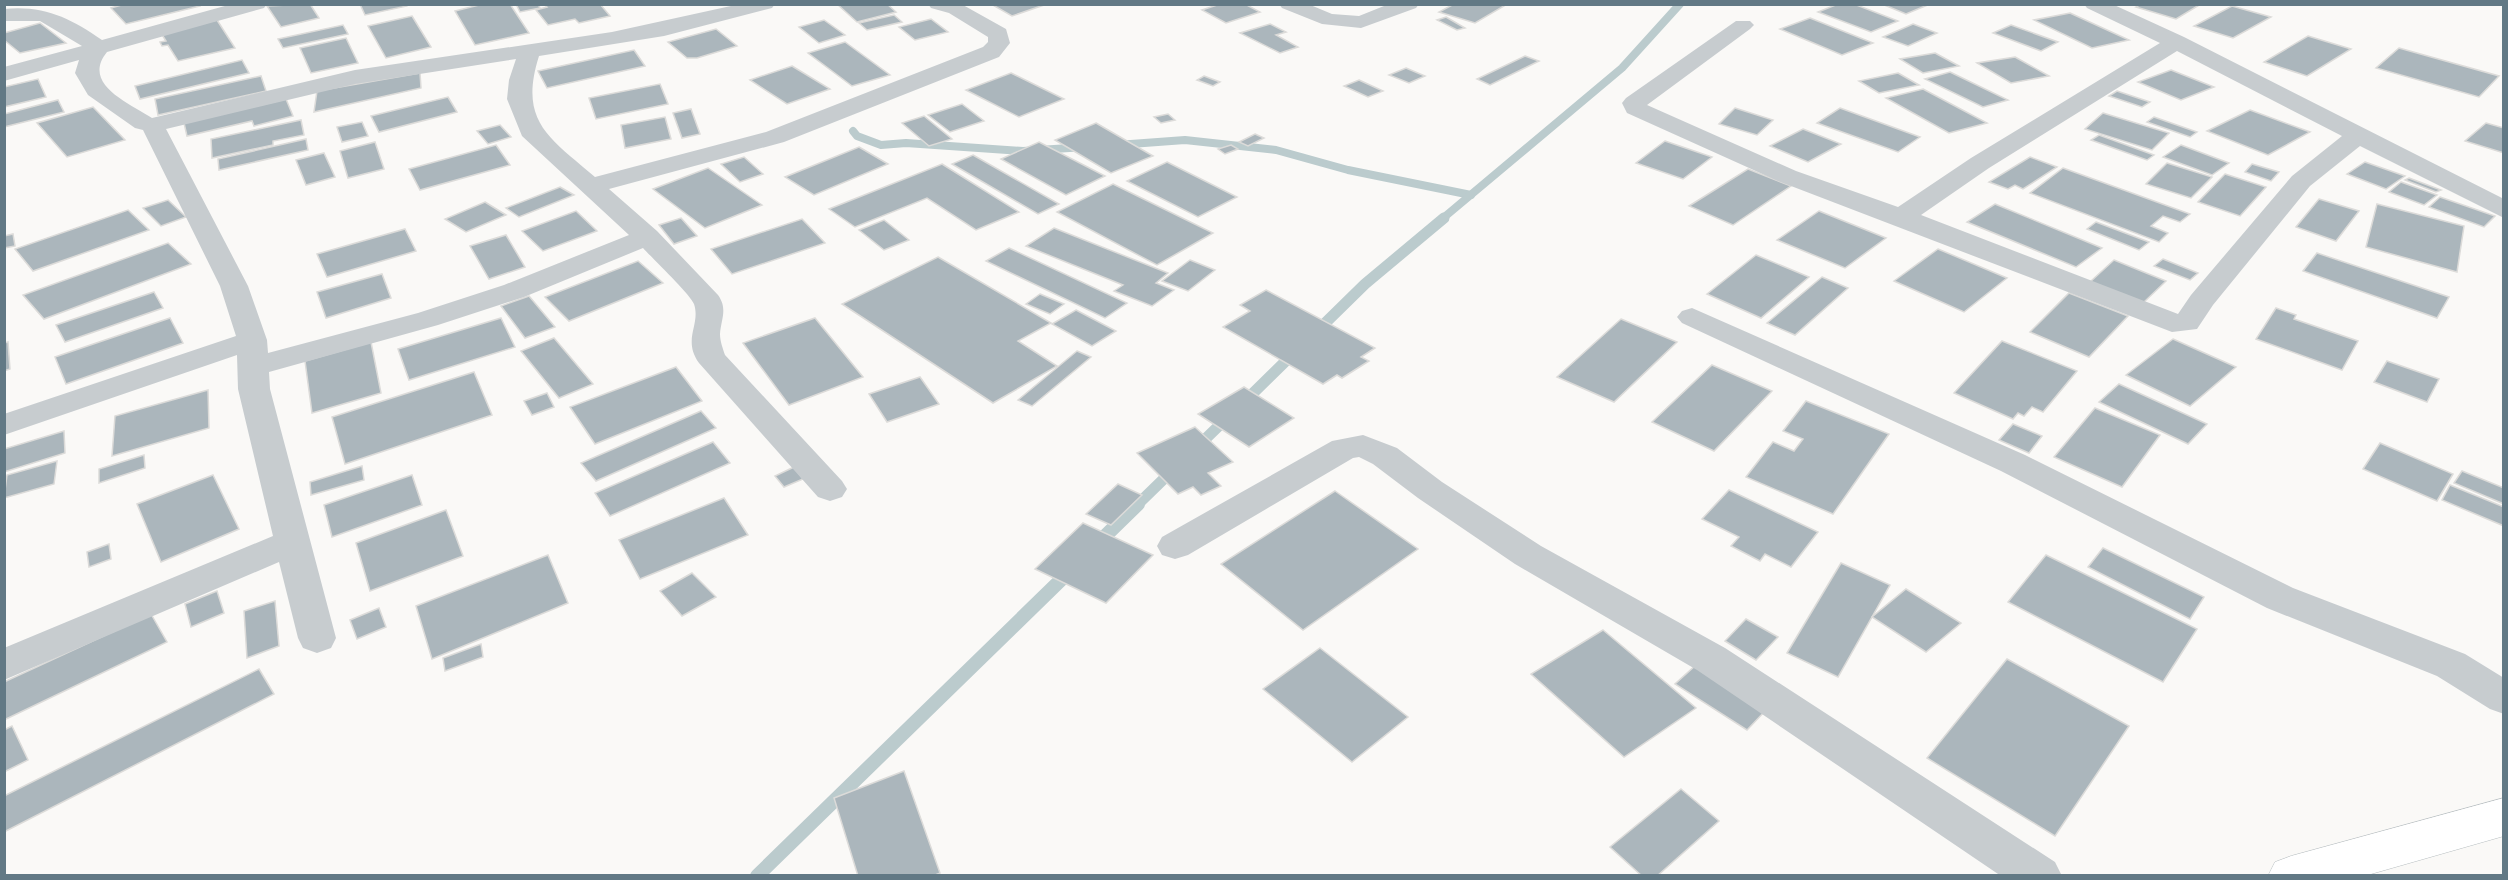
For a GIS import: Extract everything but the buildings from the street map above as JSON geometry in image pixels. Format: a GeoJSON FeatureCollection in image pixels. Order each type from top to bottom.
{"type":"FeatureCollection","features":[{"type":"Feature","properties":{"kind":"main road"},"geometry":{"type":"LineString","coordinates":[[2291,876],[2504,817]]}},
{"type":"Feature","properties":{"kind":"street"},"geometry":{"type":"LineString","coordinates":[[4,74],[257,4]]}},
{"type":"Feature","properties":{"kind":"street"},"geometry":{"type":"LineString","coordinates":[[99,48],[86,66],[87,79],[90,84],[103,96],[143,123],[152,125],[354,77],[529,53],[717,19],[765,4]]}},
{"type":"Feature","properties":{"kind":"street"},"geometry":{"type":"LineString","coordinates":[[589,187],[775,137],[991,52],[999,43],[998,34],[956,9],[938,4]]}},
{"type":"Feature","properties":{"kind":"street"},"geometry":{"type":"LineString","coordinates":[[1289,4],[1329,20],[1361,22],[1409,4]]}},
{"type":"Feature","properties":{"kind":"street"},"geometry":{"type":"LineString","coordinates":[[2094,4],[2176,42],[2504,210]]}},
{"type":"Feature","properties":{"kind":"street"},"geometry":{"type":"LineString","coordinates":[[4,15],[34,12],[50,15],[99,48]]}},
{"type":"Feature","properties":{"kind":"street"},"geometry":{"type":"LineString","coordinates":[[1743,25],[1634,103],[1635,108],[1787,176],[1901,217],[2172,323],[2187,323],[2201,301],[2301,181],[2323,166],[2358,135]]}},
{"type":"Feature","properties":{"kind":"street"},"geometry":{"type":"LineString","coordinates":[[1901,217],[1980,163],[2176,42]]}},
{"type":"Feature","properties":{"kind":"street"},"geometry":{"type":"LineString","coordinates":[[529,53],[520,80],[519,99],[534,136],[647,237],[708,302],[710,317],[705,335],[710,357],[830,489]]}},
{"type":"Feature","properties":{"kind":"street"},"geometry":{"type":"LineString","coordinates":[[152,125],[234,285],[252,353],[254,389],[317,638]]}},
{"type":"Feature","properties":{"kind":"street"},"geometry":{"type":"LineString","coordinates":[[4,425],[252,353],[428,319],[514,291],[647,237]]}},
{"type":"Feature","properties":{"kind":"street"},"geometry":{"type":"LineString","coordinates":[[1692,317],[2013,463],[2280,598],[2451,665],[2504,698]]}},
{"type":"Feature","properties":{"kind":"street"},"geometry":{"type":"LineString","coordinates":[[1175,546],[1344,449],[1363,446],[1385,456],[1430,490],[1528,555],[1711,659],[2039,876]]}},
{"type":"Feature","properties":{"kind":"street"},"geometry":{"type":"LineString","coordinates":[[4,665],[292,542]]}},
{"type":"Feature","properties":{"kind":"waterway"},"geometry":{"type":"LineString","coordinates":[[1471,195],[1622,68],[1680,4]]}},
{"type":"Feature","properties":{"kind":"waterway"},"geometry":{"type":"LineString","coordinates":[[853,131],[857,136],[881,145],[906,143],[1023,151],[1085,147]]}},
{"type":"Feature","properties":{"kind":"waterway"},"geometry":{"type":"LineString","coordinates":[[1117,145],[1185,140],[1276,150],[1348,170],[1471,195]]}},
{"type":"Feature","properties":{"kind":"waterway"},"geometry":{"type":"LineString","coordinates":[[1442,219],[1471,195]]}},
{"type":"Feature","properties":{"kind":"waterway"},"geometry":{"type":"LineString","coordinates":[[1315,333],[1365,284],[1444,218]]}},
{"type":"Feature","properties":{"kind":"waterway"},"geometry":{"type":"LineString","coordinates":[[1242,404],[1296,351]]}},
{"type":"Feature","properties":{"kind":"waterway"},"geometry":{"type":"LineString","coordinates":[[1196,448],[1229,416]]}},
{"type":"Feature","properties":{"kind":"waterway"},"geometry":{"type":"LineString","coordinates":[[1137,505],[1175,468]]}},
{"type":"Feature","properties":{"kind":"waterway"},"geometry":{"type":"LineString","coordinates":[[1097,544],[1138,504]]}},
{"type":"Feature","properties":{"kind":"waterway"},"geometry":{"type":"LineString","coordinates":[[757,876],[1070,571]]}}]}
